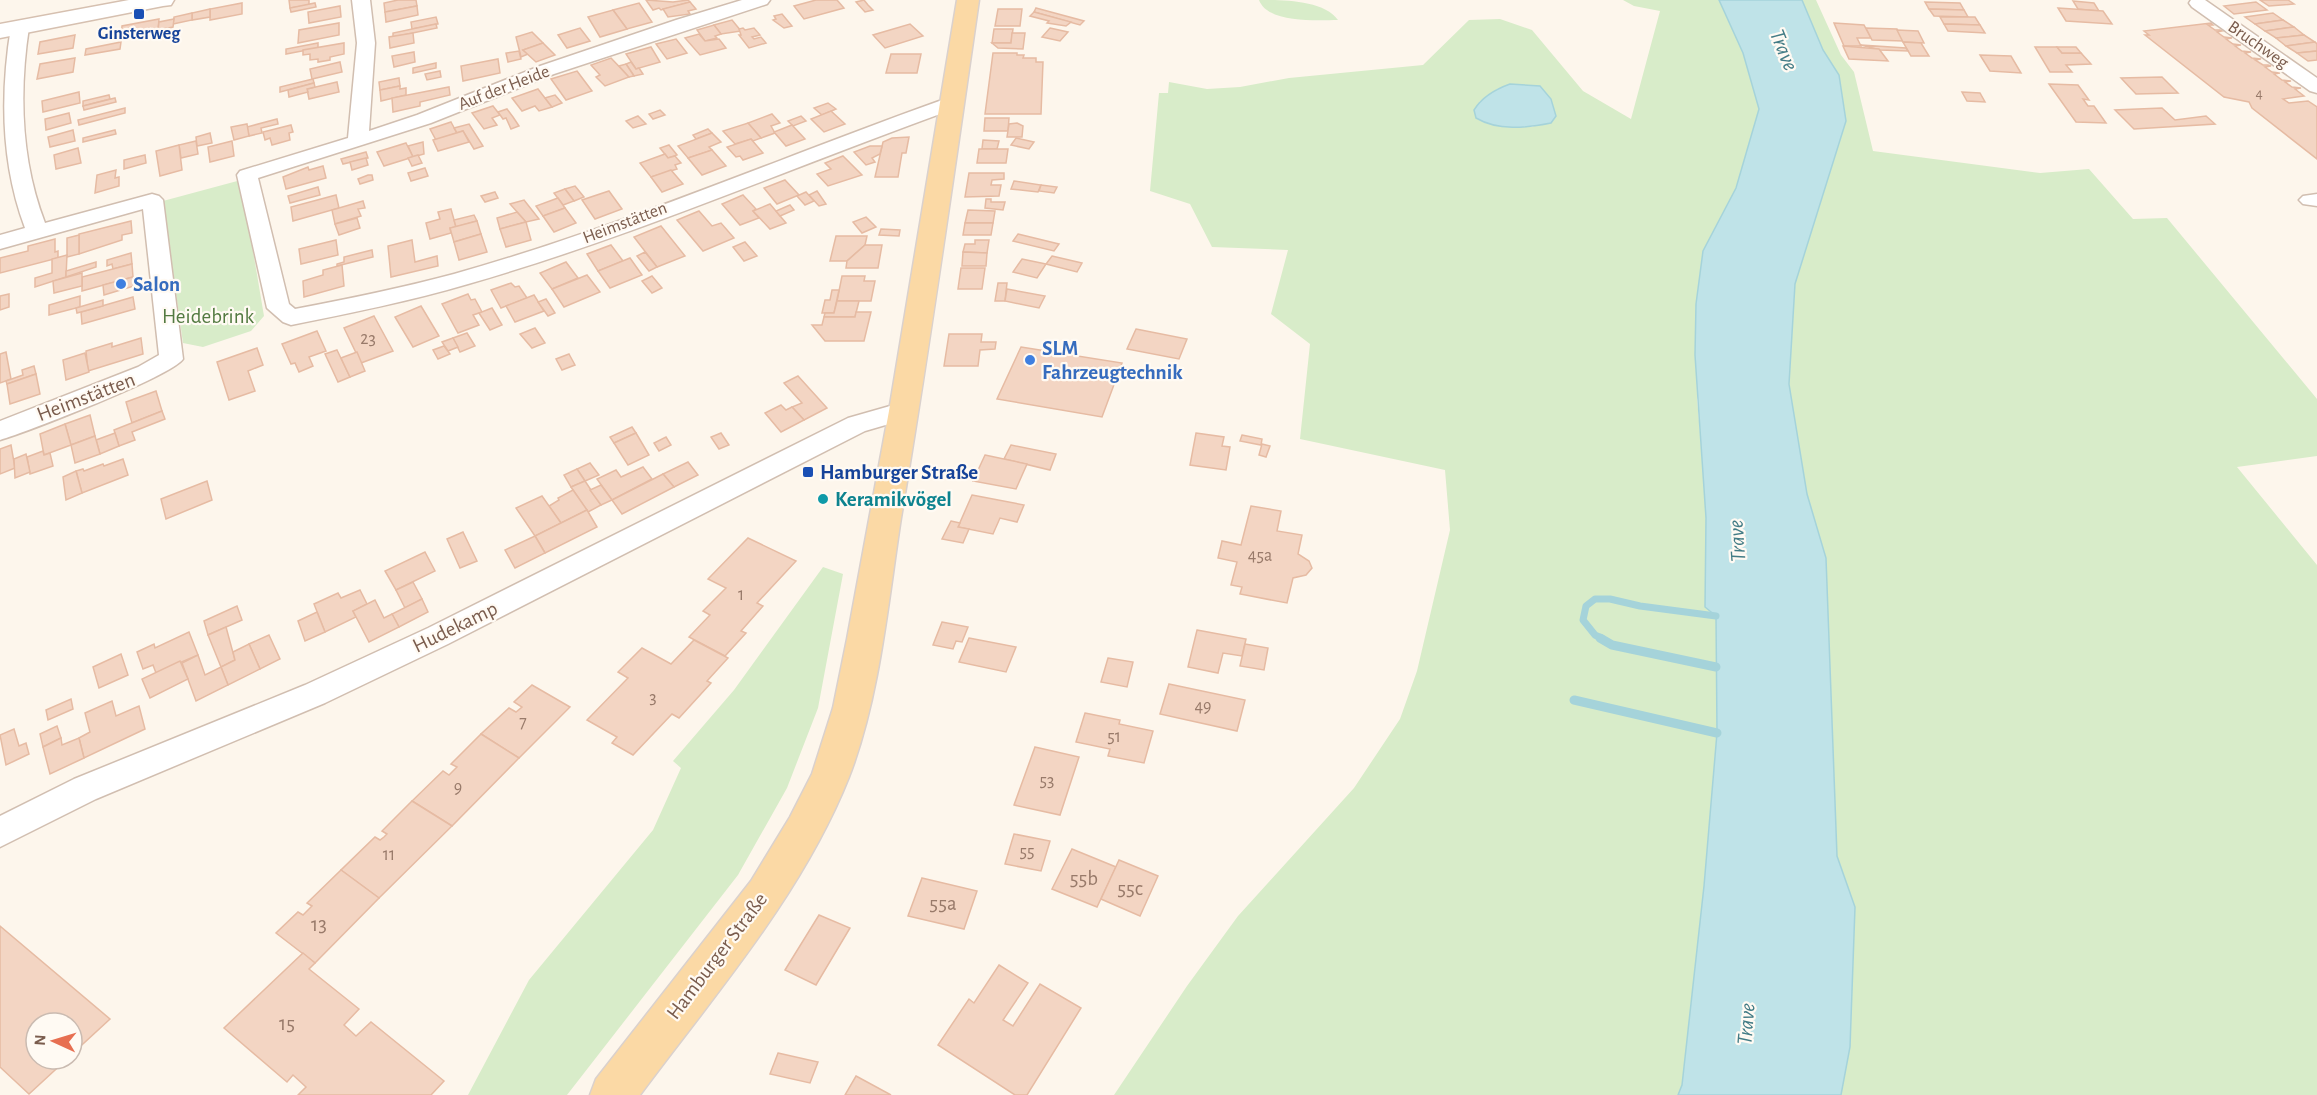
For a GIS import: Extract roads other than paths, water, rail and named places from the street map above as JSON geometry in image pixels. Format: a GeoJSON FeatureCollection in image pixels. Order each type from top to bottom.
{"type":"FeatureCollection","features":[{"type":"Feature","properties":{"kind":"main road"},"geometry":{"type":"LineString","coordinates":[[10,29],[163,0]]}},
{"type":"Feature","properties":{"kind":"main road","name":"Hamburger Straße"},"geometry":{"type":"LineString","coordinates":[[612,1095],[765,895],[804,830],[830,776],[851,708],[904,411],[968,0]]}},
{"type":"Feature","properties":{"kind":"street"},"geometry":{"type":"LineString","coordinates":[[358,141],[366,43],[361,0]]}},
{"type":"Feature","properties":{"kind":"street","name":"Auf der Heide"},"geometry":{"type":"LineString","coordinates":[[247,175],[358,141],[579,59],[761,0]]}},
{"type":"Feature","properties":{"kind":"street","name":"Bruchweg"},"geometry":{"type":"LineString","coordinates":[[2198,3],[2317,87]]}},
{"type":"Feature","properties":{"kind":"street"},"geometry":{"type":"LineString","coordinates":[[0,242],[36,231],[21,183],[10,29]]}},
{"type":"Feature","properties":{"kind":"street","name":"Heimstätten"},"geometry":{"type":"LineString","coordinates":[[247,175],[278,308],[291,317],[323,312],[438,285],[527,260],[952,102]]}},
{"type":"Feature","properties":{"kind":"street","name":"Heimstätten"},"geometry":{"type":"LineString","coordinates":[[0,431],[146,373],[171,359],[152,200],[36,231]]}},
{"type":"Feature","properties":{"kind":"street","name":"Hudekamp"},"geometry":{"type":"LineString","coordinates":[[0,832],[86,789],[325,689],[438,636],[857,424],[904,411]]}},
{"type":"Feature","properties":{"kind":"water","name":"Trave"},"geometry":{"type":"Polygon","coordinates":[[[1719,0],[1802,0],[1823,50],[1839,75],[1846,121],[1795,284],[1789,384],[1807,494],[1826,558],[1837,856],[1855,907],[1850,1047],[1841,1095],[1678,1095],[1682,1085],[1704,886],[1717,733],[1716,616],[1705,607],[1706,518],[1695,355],[1696,304],[1703,251],[1736,188],[1759,109],[1743,53],[1719,0]]]}},
{"type":"Feature","properties":{"kind":"water"},"geometry":{"type":"Polygon","coordinates":[[[1510,84],[1540,86],[1551,99],[1556,116],[1551,123],[1503,127],[1476,118],[1474,110],[1485,97],[1510,84]]]}},
{"type":"Feature","properties":{"kind":"waterway"},"geometry":{"type":"LineString","coordinates":[[1603,639],[1595,635],[1583,620],[1586,606],[1595,599],[1610,599],[1640,606],[1716,616]]}},
{"type":"Feature","properties":{"kind":"waterway"},"geometry":{"type":"LineString","coordinates":[[1600,638],[1612,645],[1716,667]]}},
{"type":"Feature","properties":{"kind":"waterway"},"geometry":{"type":"LineString","coordinates":[[1574,700],[1717,733]]}},
{"type":"Feature","properties":{"kind":"place","name":"Ginsterweg"},"geometry":{"type":"Point","coordinates":[139,14]}},
{"type":"Feature","properties":{"kind":"place","name":"Salon"},"geometry":{"type":"Point","coordinates":[121,284]}},
{"type":"Feature","properties":{"kind":"place","name":"SLM Fahrzeugtechnik"},"geometry":{"type":"Point","coordinates":[1030,360]}},
{"type":"Feature","properties":{"kind":"place","name":"Hamburger Straße"},"geometry":{"type":"Point","coordinates":[808,472]}},
{"type":"Feature","properties":{"kind":"place","name":"Keramikvögel"},"geometry":{"type":"Point","coordinates":[823,499]}},
{"type":"Feature","properties":{"kind":"park label","name":"Heidebrink"},"geometry":{"type":"Point","coordinates":[208,316]}}]}
